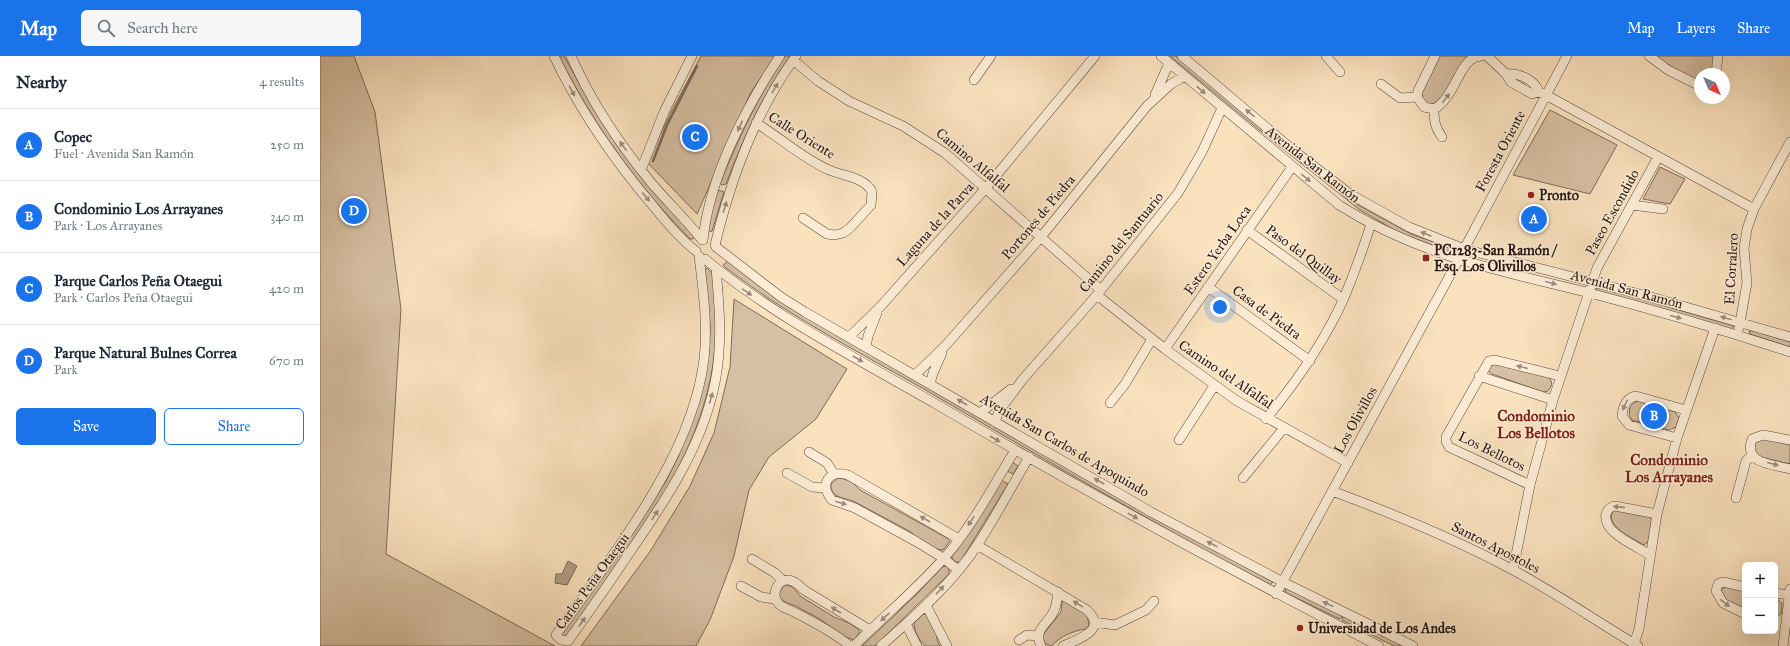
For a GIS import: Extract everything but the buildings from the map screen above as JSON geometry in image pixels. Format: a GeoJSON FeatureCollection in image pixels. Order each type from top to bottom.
{"type":"FeatureCollection","features":[{"type":"Feature","properties":{"kind":"street","name":"Avenida San Carlos de Apoquindo"},"geometry":{"type":"LineString","coordinates":[[554,56],[582,110],[611,154],[660,214],[700,255],[740,288],[783,315],[1013,448],[1276,594],[1379,646]]}},
{"type":"Feature","properties":{"kind":"street"},"geometry":{"type":"LineString","coordinates":[[570,56],[603,117],[641,170],[702,240],[709,240],[715,246]]}},
{"type":"Feature","properties":{"kind":"street"},"geometry":{"type":"LineString","coordinates":[[641,170],[664,112],[692,56]]}},
{"type":"Feature","properties":{"kind":"street"},"geometry":{"type":"LineString","coordinates":[[780,56],[746,113],[717,181],[708,211],[702,240],[697,245],[700,255],[711,258],[714,255],[715,246],[732,185],[756,122],[795,58]]}},
{"type":"Feature","properties":{"kind":"street"},"geometry":{"type":"LineString","coordinates":[[974,80],[991,56]]}},
{"type":"Feature","properties":{"kind":"street","name":"Laguna de la Parva"},"geometry":{"type":"LineString","coordinates":[[1084,67],[1091,56]]}},
{"type":"Feature","properties":{"kind":"street","name":"Laguna de la Parva"},"geometry":{"type":"LineString","coordinates":[[849,337],[880,306],[985,189],[1084,67],[1095,56]]}},
{"type":"Feature","properties":{"kind":"street","name":"Avenida San Ramón"},"geometry":{"type":"LineString","coordinates":[[1161,56],[1339,205],[1372,224],[1417,245],[1458,260],[1588,293],[1715,328],[1790,352]]}},
{"type":"Feature","properties":{"kind":"street","name":"Avenida San Ramón"},"geometry":{"type":"LineString","coordinates":[[1182,56],[1293,150],[1350,194],[1409,227],[1464,249],[1592,282],[1790,337]]}},
{"type":"Feature","properties":{"kind":"street"},"geometry":{"type":"LineString","coordinates":[[1326,56],[1340,72]]}},
{"type":"Feature","properties":{"kind":"street"},"geometry":{"type":"LineString","coordinates":[[1435,56],[1418,91],[1417,97],[1424,107],[1434,109],[1444,101],[1468,62],[1472,58],[1481,56]]}},
{"type":"Feature","properties":{"kind":"street"},"geometry":{"type":"LineString","coordinates":[[1487,56],[1506,74],[1515,73],[1522,76],[1537,86],[1542,94],[1754,209]]}},
{"type":"Feature","properties":{"kind":"street","name":"Foresta Oriente"},"geometry":{"type":"LineString","coordinates":[[1458,260],[1542,94],[1567,56]]}},
{"type":"Feature","properties":{"kind":"street"},"geometry":{"type":"LineString","coordinates":[[1649,56],[1668,70],[1694,83]]}},
{"type":"Feature","properties":{"kind":"street"},"geometry":{"type":"LineString","coordinates":[[1717,68],[1718,56]]}},
{"type":"Feature","properties":{"kind":"street","name":"Camino Alfalfal"},"geometry":{"type":"LineString","coordinates":[[795,58],[818,81],[849,101],[903,126],[945,152],[985,189],[1042,237],[1099,292]]}},
{"type":"Feature","properties":{"kind":"street","name":"Portones de Piedra"},"geometry":{"type":"LineString","coordinates":[[915,375],[946,344],[1042,237],[1147,106],[1156,92],[1169,63]]}},
{"type":"Feature","properties":{"kind":"street","name":"Portones de Piedra"},"geometry":{"type":"LineString","coordinates":[[1147,106],[1171,84],[1185,76]]}},
{"type":"Feature","properties":{"kind":"street"},"geometry":{"type":"LineString","coordinates":[[1381,84],[1400,98],[1407,99],[1417,97]]}},
{"type":"Feature","properties":{"kind":"street","name":"Camino del Santuario"},"geometry":{"type":"LineString","coordinates":[[995,422],[999,411],[1023,379],[1099,292],[1167,208],[1181,188],[1202,152],[1222,108]]}},
{"type":"Feature","properties":{"kind":"street"},"geometry":{"type":"LineString","coordinates":[[1434,109],[1434,123],[1442,137]]}},
{"type":"Feature","properties":{"kind":"street","name":"Calle Oriente"},"geometry":{"type":"LineString","coordinates":[[756,122],[811,161],[837,173],[864,182],[872,192],[871,205],[850,228],[843,233],[835,235],[828,234],[803,218]]}},
{"type":"Feature","properties":{"kind":"street","name":"El Corralero"},"geometry":{"type":"LineString","coordinates":[[1737,335],[1747,283],[1744,243],[1747,229],[1754,209],[1790,142]]}},
{"type":"Feature","properties":{"kind":"street","name":"Paseo Escondido"},"geometry":{"type":"LineString","coordinates":[[1592,282],[1597,268],[1658,157]]}},
{"type":"Feature","properties":{"kind":"street","name":"Estero Yerba Loca"},"geometry":{"type":"LineString","coordinates":[[1165,349],[1292,167]]}},
{"type":"Feature","properties":{"kind":"street"},"geometry":{"type":"LineString","coordinates":[[717,181],[719,186],[723,189],[732,185]]}},
{"type":"Feature","properties":{"kind":"street"},"geometry":{"type":"LineString","coordinates":[[1632,205],[1663,209]]}},
{"type":"Feature","properties":{"kind":"street"},"geometry":{"type":"LineString","coordinates":[[1266,418],[1293,386],[1310,361],[1343,299],[1372,224]]}},
{"type":"Feature","properties":{"kind":"street","name":"Paso del Quillay"},"geometry":{"type":"LineString","coordinates":[[1247,230],[1343,299]]}},
{"type":"Feature","properties":{"kind":"street","name":"Avenida San Carlos de Apoquindo"},"geometry":{"type":"LineString","coordinates":[[715,246],[781,297],[1152,512],[1283,582],[1413,646]]}},
{"type":"Feature","properties":{"kind":"street","name":"Carlos Peña Otaegui"},"geometry":{"type":"LineString","coordinates":[[700,255],[705,318],[705,346],[698,391],[688,422],[672,458],[640,514],[556,634],[561,640],[568,642],[672,489],[696,442],[712,396],[719,354],[720,322],[716,268]]}},
{"type":"Feature","properties":{"kind":"street","name":"Los Olivillos"},"geometry":{"type":"LineString","coordinates":[[1276,594],[1458,260]]}},
{"type":"Feature","properties":{"kind":"street","name":"Los Bellotos"},"geometry":{"type":"LineString","coordinates":[[1513,570],[1530,485],[1553,400],[1592,282]]}},
{"type":"Feature","properties":{"kind":"street","name":"Casa de Piedra"},"geometry":{"type":"LineString","coordinates":[[1208,287],[1310,361]]}},
{"type":"Feature","properties":{"kind":"street","name":"Camino del Alfalfal"},"geometry":{"type":"LineString","coordinates":[[1099,292],[1152,339],[1214,386],[1266,418],[1348,463]]}},
{"type":"Feature","properties":{"kind":"street","name":"Laguna de la Parva"},"geometry":{"type":"LineString","coordinates":[[866,347],[868,336],[880,306]]}},
{"type":"Feature","properties":{"kind":"street"},"geometry":{"type":"LineString","coordinates":[[1636,645],[1657,514],[1677,438],[1715,328]]}},
{"type":"Feature","properties":{"kind":"street"},"geometry":{"type":"LineString","coordinates":[[1110,403],[1127,381],[1152,339]]}},
{"type":"Feature","properties":{"kind":"street","name":"Portones de Piedra"},"geometry":{"type":"LineString","coordinates":[[930,384],[933,373],[946,344]]}},
{"type":"Feature","properties":{"kind":"street","name":"Los Bellotos"},"geometry":{"type":"LineString","coordinates":[[1530,485],[1451,448],[1446,443],[1447,435],[1479,376],[1487,363],[1491,360],[1560,376]]}},
{"type":"Feature","properties":{"kind":"street"},"geometry":{"type":"LineString","coordinates":[[1479,376],[1553,400]]}},
{"type":"Feature","properties":{"kind":"street","name":"Camino del Santuario"},"geometry":{"type":"LineString","coordinates":[[980,412],[1023,379]]}},
{"type":"Feature","properties":{"kind":"street"},"geometry":{"type":"LineString","coordinates":[[1179,440],[1214,386]]}},
{"type":"Feature","properties":{"kind":"street"},"geometry":{"type":"LineString","coordinates":[[1677,438],[1629,425],[1622,416],[1622,409],[1627,400],[1636,396],[1686,410]]}},
{"type":"Feature","properties":{"kind":"street"},"geometry":{"type":"LineString","coordinates":[[1243,478],[1284,428]]}},
{"type":"Feature","properties":{"kind":"street"},"geometry":{"type":"LineString","coordinates":[[1790,440],[1763,435],[1756,436],[1752,439],[1750,444],[1751,456],[1756,460],[1790,469]]}},
{"type":"Feature","properties":{"kind":"street"},"geometry":{"type":"LineString","coordinates":[[854,646],[908,595],[959,539],[992,488],[1013,448]]}},
{"type":"Feature","properties":{"kind":"street"},"geometry":{"type":"LineString","coordinates":[[809,452],[827,463],[834,474]]}},
{"type":"Feature","properties":{"kind":"street"},"geometry":{"type":"LineString","coordinates":[[1736,498],[1746,461],[1751,456]]}},
{"type":"Feature","properties":{"kind":"street"},"geometry":{"type":"LineString","coordinates":[[881,646],[926,605],[958,570],[978,545],[1030,457]]}},
{"type":"Feature","properties":{"kind":"street"},"geometry":{"type":"LineString","coordinates":[[787,473],[812,487],[825,488]]}},
{"type":"Feature","properties":{"kind":"street"},"geometry":{"type":"LineString","coordinates":[[825,488],[829,478],[834,474],[848,474],[959,539]]}},
{"type":"Feature","properties":{"kind":"street"},"geometry":{"type":"LineString","coordinates":[[825,488],[832,500],[856,508],[943,558],[958,570]]}},
{"type":"Feature","properties":{"kind":"street","name":"Santos Apostoles"},"geometry":{"type":"LineString","coordinates":[[1332,490],[1439,533],[1513,570],[1586,612],[1636,645]]}},
{"type":"Feature","properties":{"kind":"street"},"geometry":{"type":"LineString","coordinates":[[1650,555],[1610,529],[1607,524],[1607,511],[1610,507],[1615,506],[1657,514]]}},
{"type":"Feature","properties":{"kind":"street"},"geometry":{"type":"LineString","coordinates":[[978,545],[1058,592],[1087,610],[1092,615],[1094,622],[1092,630],[1088,634],[1063,646]]}},
{"type":"Feature","properties":{"kind":"street"},"geometry":{"type":"LineString","coordinates":[[752,559],[775,573],[783,582]]}},
{"type":"Feature","properties":{"kind":"street"},"geometry":{"type":"LineString","coordinates":[[850,646],[840,638],[791,610],[780,606],[775,599],[774,592],[777,586],[790,580],[870,630]]}},
{"type":"Feature","properties":{"kind":"street"},"geometry":{"type":"LineString","coordinates":[[1742,586],[1723,582],[1718,584],[1716,591],[1723,603],[1742,612]]}},
{"type":"Feature","properties":{"kind":"street"},"geometry":{"type":"LineString","coordinates":[[741,586],[761,598],[775,599]]}},
{"type":"Feature","properties":{"kind":"street"},"geometry":{"type":"LineString","coordinates":[[1041,646],[1038,636],[1055,609],[1058,592]]}},
{"type":"Feature","properties":{"kind":"street"},"geometry":{"type":"LineString","coordinates":[[1778,593],[1789,592],[1784,646]]}},
{"type":"Feature","properties":{"kind":"street"},"geometry":{"type":"LineString","coordinates":[[1094,622],[1115,625],[1146,610],[1154,601]]}},
{"type":"Feature","properties":{"kind":"street"},"geometry":{"type":"LineString","coordinates":[[926,605],[947,646]]}},
{"type":"Feature","properties":{"kind":"street"},"geometry":{"type":"LineString","coordinates":[[1342,628],[1340,623],[1341,619],[1344,615],[1349,614]]}},
{"type":"Feature","properties":{"kind":"street"},"geometry":{"type":"LineString","coordinates":[[906,624],[917,646]]}},
{"type":"Feature","properties":{"kind":"street"},"geometry":{"type":"LineString","coordinates":[[1778,625],[1785,626]]}},
{"type":"Feature","properties":{"kind":"street"},"geometry":{"type":"LineString","coordinates":[[1019,640],[1027,635],[1038,636]]}},
{"type":"Feature","properties":{"kind":"shaded area"},"geometry":{"type":"Polygon","coordinates":[[[320,56],[354,56],[375,112],[401,309],[386,554],[555,646],[320,646],[320,56]]]}},
{"type":"Feature","properties":{"kind":"shaded area"},"geometry":{"type":"Polygon","coordinates":[[[559,56],[564,56],[593,108],[619,148],[694,234],[693,239],[690,239],[652,197],[617,153],[586,106],[559,56]]]}},
{"type":"Feature","properties":{"kind":"shaded area"},"geometry":{"type":"Polygon","coordinates":[[[701,56],[776,56],[751,92],[697,214],[647,162],[671,112],[701,56]]]}},
{"type":"Feature","properties":{"kind":"shaded area"},"geometry":{"type":"Polygon","coordinates":[[[785,56],[790,56],[762,102],[746,134],[726,184],[722,185],[720,183],[734,150],[766,86],[785,56]]]}},
{"type":"Feature","properties":{"kind":"shaded area"},"geometry":{"type":"Polygon","coordinates":[[[1170,56],[1176,56],[1349,200],[1411,234],[1457,250],[1455,254],[1398,232],[1360,210],[1259,130],[1170,56]]]}},
{"type":"Feature","properties":{"kind":"shaded area"},"geometry":{"type":"Polygon","coordinates":[[[1440,56],[1468,56],[1446,92],[1435,103],[1429,105],[1423,100],[1422,92],[1440,56]]]}},
{"type":"Feature","properties":{"kind":"shaded area"},"geometry":{"type":"Polygon","coordinates":[[[1654,56],[1718,56],[1717,68],[1694,68],[1694,81],[1654,56]]]}},
{"type":"Feature","properties":{"kind":"shaded area"},"geometry":{"type":"Polygon","coordinates":[[[1550,110],[1617,145],[1590,194],[1513,175],[1550,110]]]}},
{"type":"Feature","properties":{"kind":"shaded area"},"geometry":{"type":"Polygon","coordinates":[[[1660,167],[1685,179],[1670,204],[1643,199],[1660,167]]]}},
{"type":"Feature","properties":{"kind":"shaded area"},"geometry":{"type":"Polygon","coordinates":[[[718,190],[724,192],[711,232],[707,229],[709,216],[718,190]]]}},
{"type":"Feature","properties":{"kind":"shaded area"},"geometry":{"type":"Polygon","coordinates":[[[728,261],[1139,509],[1273,582],[1269,586],[1225,562],[797,317],[726,268],[723,265],[728,261]]]}},
{"type":"Feature","properties":{"kind":"shaded area"},"geometry":{"type":"Polygon","coordinates":[[[707,268],[713,274],[716,338],[708,388],[696,427],[680,465],[638,536],[567,637],[562,637],[562,634],[648,510],[666,481],[678,457],[691,424],[706,372],[709,351],[710,327],[704,270],[707,268]]]}},
{"type":"Feature","properties":{"kind":"shaded area"},"geometry":{"type":"Polygon","coordinates":[[[1597,287],[1734,326],[1731,329],[1597,291],[1597,287]]]}},
{"type":"Feature","properties":{"kind":"shaded area"},"geometry":{"type":"Polygon","coordinates":[[[734,299],[847,369],[816,419],[769,457],[749,490],[734,556],[710,620],[696,646],[581,646],[651,550],[690,486],[714,433],[730,367],[734,299]]]}},
{"type":"Feature","properties":{"kind":"shaded area"},"geometry":{"type":"Polygon","coordinates":[[[1749,331],[1754,331],[1790,342],[1790,347],[1750,334],[1749,331]]]}},
{"type":"Feature","properties":{"kind":"shaded area","name":"Condominio Los Bellotos"},"geometry":{"type":"Polygon","coordinates":[[[1496,364],[1549,377],[1551,386],[1548,391],[1543,392],[1492,374],[1488,371],[1492,365],[1496,364]]]}},
{"type":"Feature","properties":{"kind":"shaded area","name":"Condominio Los Arrayanes"},"geometry":{"type":"Polygon","coordinates":[[[1638,401],[1675,412],[1679,418],[1676,427],[1669,430],[1632,420],[1629,412],[1631,406],[1638,401]]]}},
{"type":"Feature","properties":{"kind":"shaded area"},"geometry":{"type":"Polygon","coordinates":[[[1761,437],[1790,445],[1790,464],[1756,456],[1753,446],[1761,437]]]}},
{"type":"Feature","properties":{"kind":"shaded area"},"geometry":{"type":"Polygon","coordinates":[[[1012,462],[1018,466],[1013,474],[1007,471],[1012,462]]]}},
{"type":"Feature","properties":{"kind":"shaded area"},"geometry":{"type":"Polygon","coordinates":[[[838,478],[845,479],[860,490],[950,541],[943,550],[939,550],[922,541],[911,532],[855,502],[839,497],[831,489],[831,484],[838,478]]]}},
{"type":"Feature","properties":{"kind":"shaded area"},"geometry":{"type":"Polygon","coordinates":[[[1001,480],[1008,484],[960,562],[956,562],[952,559],[952,556],[973,528],[1001,480]]]}},
{"type":"Feature","properties":{"kind":"shaded area","name":"Condominio Los Arrayanes"},"geometry":{"type":"Polygon","coordinates":[[[1614,510],[1650,517],[1652,520],[1648,542],[1644,545],[1615,526],[1611,516],[1614,510]]]}},
{"type":"Feature","properties":{"kind":"shaded area"},"geometry":{"type":"Polygon","coordinates":[[[568,561],[577,566],[567,585],[555,583],[556,574],[562,574],[568,561]]]}},
{"type":"Feature","properties":{"kind":"shaded area"},"geometry":{"type":"Polygon","coordinates":[[[946,566],[949,569],[949,574],[875,646],[862,646],[917,594],[942,567],[946,566]]]}},
{"type":"Feature","properties":{"kind":"shaded area"},"geometry":{"type":"Polygon","coordinates":[[[786,585],[793,587],[800,596],[834,617],[849,623],[860,632],[854,640],[850,639],[840,634],[818,618],[783,601],[779,594],[782,588],[786,585]]]}},
{"type":"Feature","properties":{"kind":"shaded area"},"geometry":{"type":"Polygon","coordinates":[[[1726,587],[1742,590],[1742,608],[1726,601],[1720,595],[1721,589],[1726,587]]]}},
{"type":"Feature","properties":{"kind":"shaded area"},"geometry":{"type":"Polygon","coordinates":[[[1287,588],[1342,616],[1340,619],[1286,593],[1285,589],[1287,588]]]}},
{"type":"Feature","properties":{"kind":"shaded area"},"geometry":{"type":"Polygon","coordinates":[[[1778,600],[1781,602],[1782,606],[1781,614],[1778,616],[1778,600]]]}},
{"type":"Feature","properties":{"kind":"shaded area"},"geometry":{"type":"Polygon","coordinates":[[[1065,601],[1087,615],[1089,625],[1086,629],[1072,632],[1062,637],[1052,646],[1048,645],[1044,642],[1042,636],[1061,612],[1062,602],[1065,601]]]}},
{"type":"Feature","properties":{"kind":"shaded area"},"geometry":{"type":"Polygon","coordinates":[[[923,614],[928,614],[937,632],[937,640],[940,646],[925,646],[917,635],[914,623],[923,614]]]}},
{"type":"Feature","properties":{"kind":"shaded area"},"geometry":{"type":"Polygon","coordinates":[[[1343,616],[1403,646],[1394,646],[1342,620],[1343,616]]]}},
{"type":"Feature","properties":{"kind":"waterway"},"geometry":{"type":"LineString","coordinates":[[653,161],[667,125],[697,66]]}},
{"type":"Feature","properties":{"kind":"place","name":"Parque Carlos Peña Otaegui"},"geometry":{"type":"Point","coordinates":[695,137]}},
{"type":"Feature","properties":{"kind":"place","name":"Pronto"},"geometry":{"type":"Point","coordinates":[1531,195]}},
{"type":"Feature","properties":{"kind":"place","name":"Parque Natural Bulnes Correa"},"geometry":{"type":"Point","coordinates":[354,211]}},
{"type":"Feature","properties":{"kind":"place","name":"Copec"},"geometry":{"type":"Point","coordinates":[1534,219]}},
{"type":"Feature","properties":{"kind":"place","name":"PC1283-San Ramón / Esq. Los Olivillos"},"geometry":{"type":"Point","coordinates":[1426,258]}},
{"type":"Feature","properties":{"kind":"place","name":"Condominio Los Arrayanes"},"geometry":{"type":"Point","coordinates":[1654,416]}},
{"type":"Feature","properties":{"kind":"place","name":"Universidad de Los Andes"},"geometry":{"type":"Point","coordinates":[1300,628]}},
{"type":"Feature","properties":{"kind":"district","name":"Condominio Los Bellotos"},"geometry":{"type":"Point","coordinates":[1536,424]}},
{"type":"Feature","properties":{"kind":"district","name":"Condominio Los Arrayanes"},"geometry":{"type":"Point","coordinates":[1669,468]}}]}
